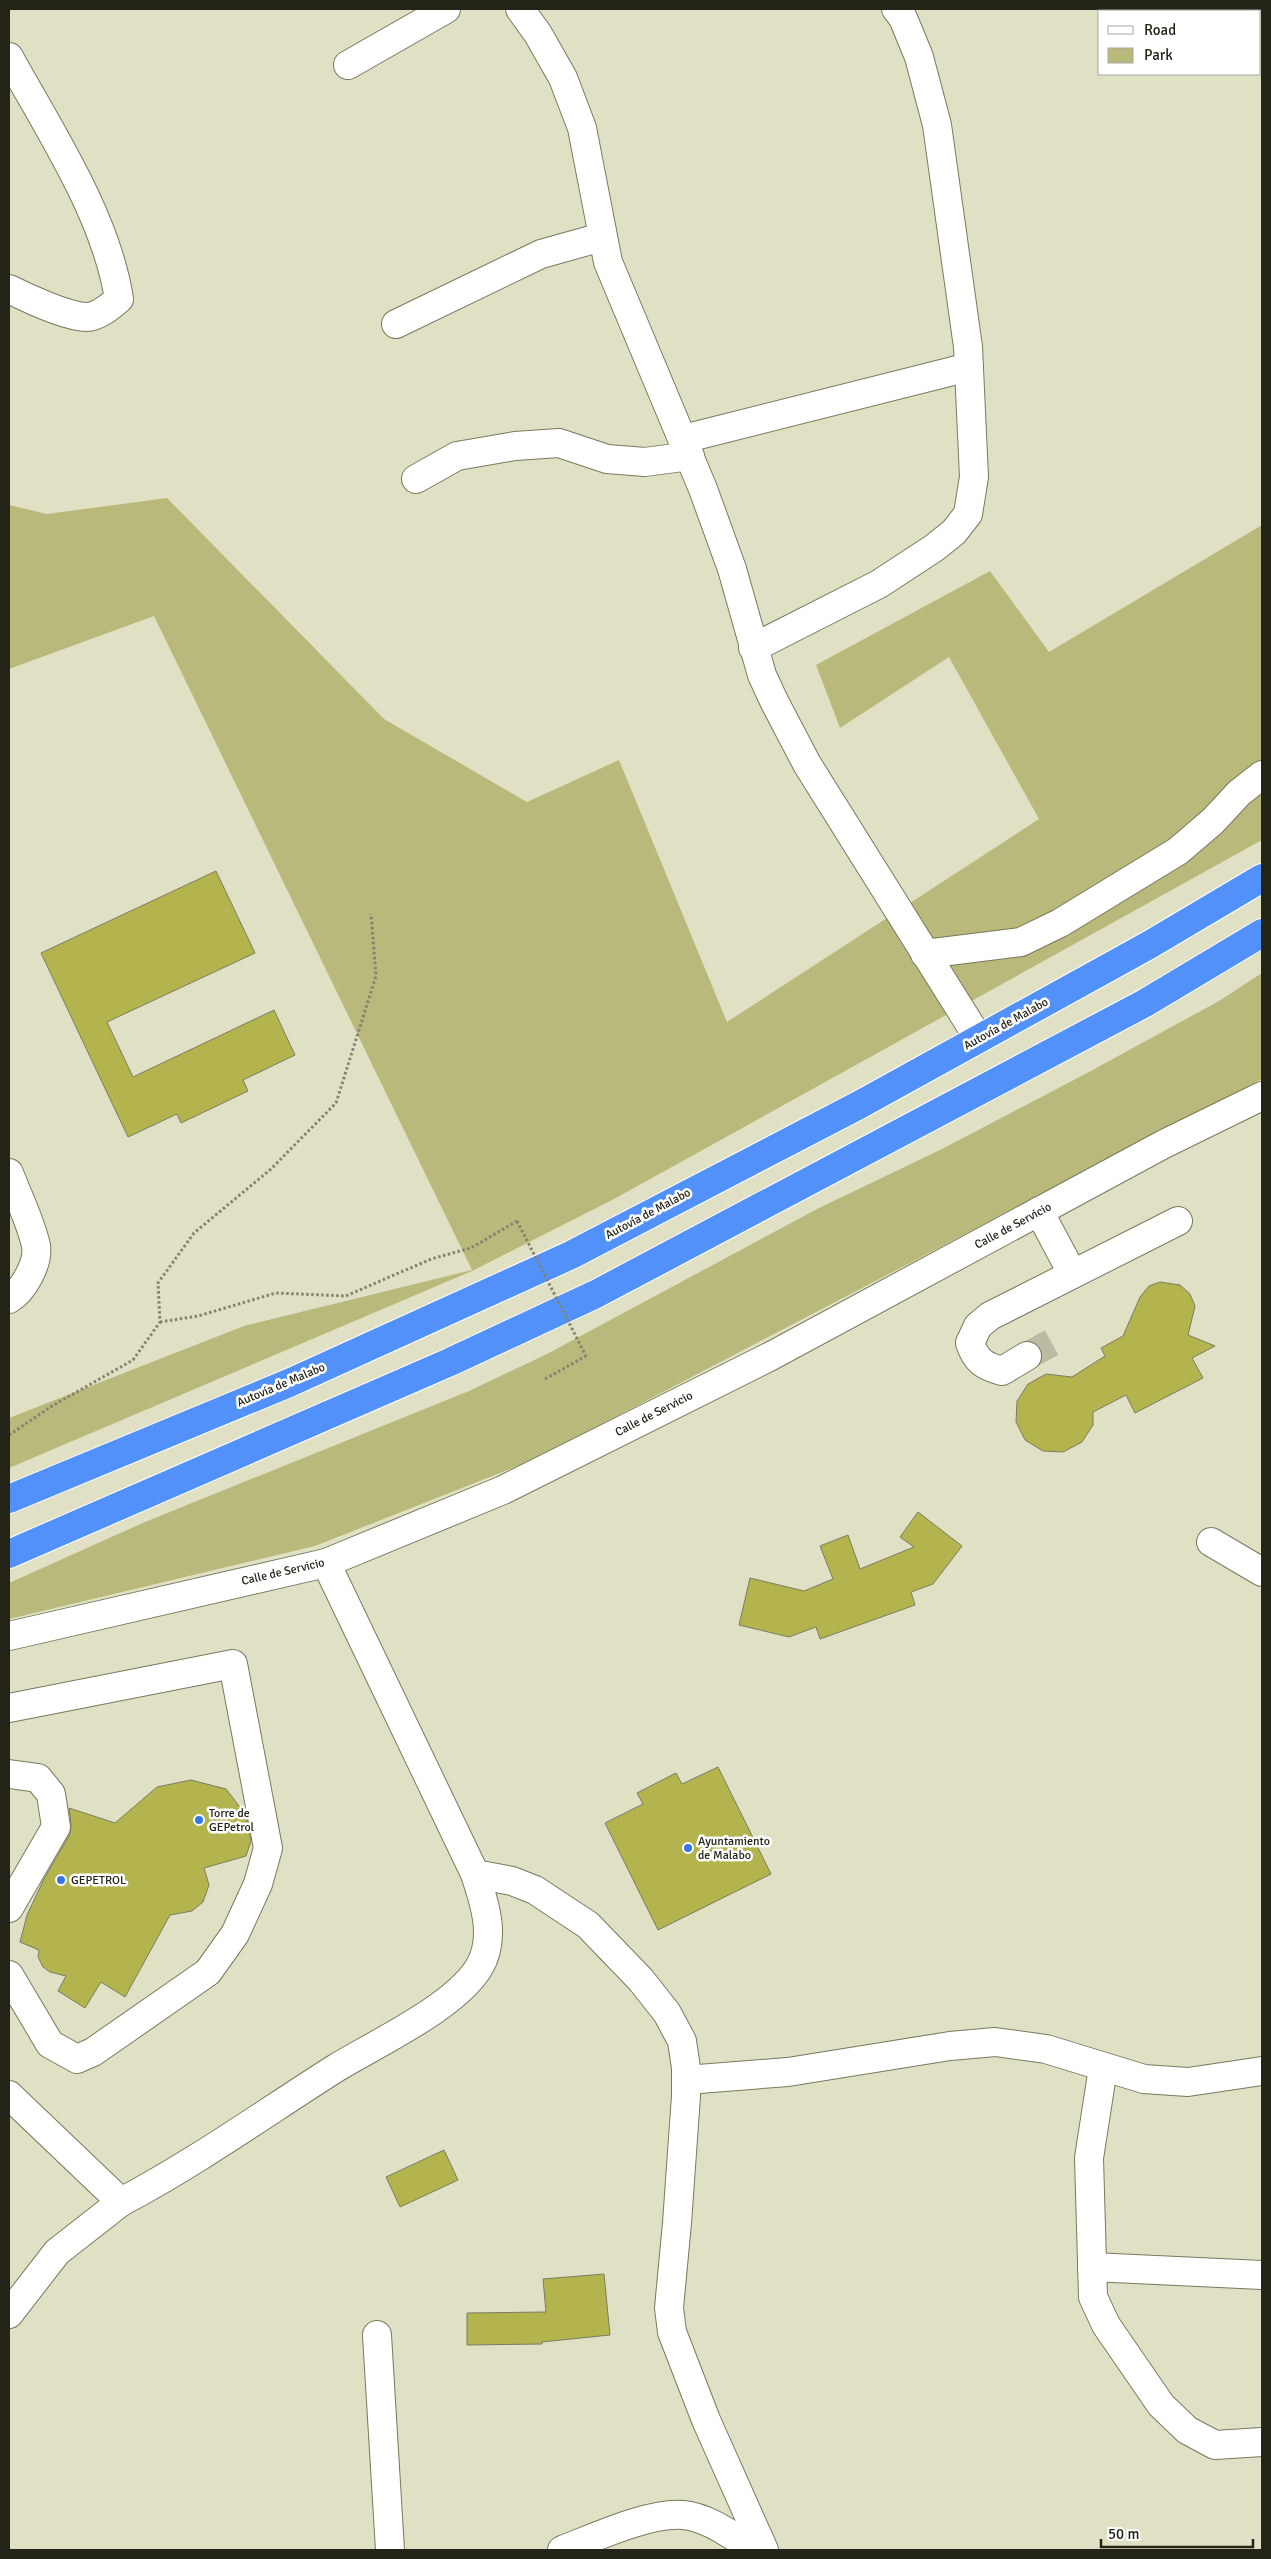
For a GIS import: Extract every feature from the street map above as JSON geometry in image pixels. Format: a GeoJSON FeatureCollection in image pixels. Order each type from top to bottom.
{"type":"FeatureCollection","features":[{"type":"Feature","properties":{"kind":"highway","name":"Autovía de Malabo"},"geometry":{"type":"LineString","coordinates":[[9,1499],[288,1383],[571,1255],[859,1104],[1149,944],[1262,878]]}},
{"type":"Feature","properties":{"kind":"highway"},"geometry":{"type":"LineString","coordinates":[[9,1554],[450,1362],[596,1294],[1136,1008],[1262,933]]}},
{"type":"Feature","properties":{"kind":"street"},"geometry":{"type":"LineString","coordinates":[[348,65],[446,9]]}},
{"type":"Feature","properties":{"kind":"street"},"geometry":{"type":"LineString","coordinates":[[520,9],[538,34],[563,78],[582,128],[602,237],[620,293],[686,448],[732,569],[753,648],[774,701],[807,764],[979,1038]]}},
{"type":"Feature","properties":{"kind":"street"},"geometry":{"type":"LineString","coordinates":[[753,648],[879,584],[934,548],[954,532],[968,514],[974,477],[969,367],[937,125],[919,57],[903,18],[896,9]]}},
{"type":"Feature","properties":{"kind":"street"},"geometry":{"type":"LineString","coordinates":[[9,57],[80,186],[116,280],[119,298],[107,309],[87,317],[34,302],[9,289]]}},
{"type":"Feature","properties":{"kind":"street"},"geometry":{"type":"LineString","coordinates":[[396,324],[525,260],[602,237]]}},
{"type":"Feature","properties":{"kind":"street"},"geometry":{"type":"LineString","coordinates":[[416,479],[457,456],[516,446],[559,443],[607,459],[645,462],[686,448],[969,367]]}},
{"type":"Feature","properties":{"kind":"street"},"geometry":{"type":"LineString","coordinates":[[925,954],[1021,942],[1060,923],[1178,851],[1213,821],[1239,793],[1262,775]]}},
{"type":"Feature","properties":{"kind":"street","name":"Calle de Servicio"},"geometry":{"type":"LineString","coordinates":[[9,1636],[326,1562],[503,1490],[770,1356],[1164,1144],[1262,1096]]}},
{"type":"Feature","properties":{"kind":"street"},"geometry":{"type":"LineString","coordinates":[[9,1173],[36,1247],[33,1267],[16,1294],[9,1299]]}},
{"type":"Feature","properties":{"kind":"street"},"geometry":{"type":"LineString","coordinates":[[1039,1212],[1072,1273]]}},
{"type":"Feature","properties":{"kind":"street"},"geometry":{"type":"LineString","coordinates":[[1028,1356],[1002,1370],[987,1367],[975,1358],[970,1343],[978,1326],[990,1316],[1178,1220]]}},
{"type":"Feature","properties":{"kind":"street"},"geometry":{"type":"LineString","coordinates":[[1211,1542],[1262,1572]]}},
{"type":"Feature","properties":{"kind":"street"},"geometry":{"type":"LineString","coordinates":[[9,2314],[58,2252],[87,2226],[121,2202],[153,2185],[328,2073],[448,2001],[466,1986],[479,1968],[489,1930],[485,1904],[475,1874],[326,1562]]}},
{"type":"Feature","properties":{"kind":"street"},"geometry":{"type":"LineString","coordinates":[[9,1708],[233,1664],[268,1848],[258,1884],[246,1913],[235,1934],[208,1972],[94,2052],[77,2059],[50,2044],[9,1975]]}},
{"type":"Feature","properties":{"kind":"street"},"geometry":{"type":"LineString","coordinates":[[9,1774],[38,1778],[51,1794],[56,1827],[9,1908]]}},
{"type":"Feature","properties":{"kind":"street"},"geometry":{"type":"LineString","coordinates":[[475,1874],[512,1881],[535,1890],[588,1925],[641,1980],[667,2013],[682,2041],[686,2080],[677,2222],[668,2308],[671,2324],[706,2420],[764,2550]]}},
{"type":"Feature","properties":{"kind":"street"},"geometry":{"type":"LineString","coordinates":[[686,2080],[788,2072],[950,2046],[995,2042],[1046,2049],[1144,2079],[1188,2082],[1262,2071]]}},
{"type":"Feature","properties":{"kind":"street"},"geometry":{"type":"LineString","coordinates":[[1103,2068],[1089,2158],[1093,2297],[1106,2325],[1161,2406],[1187,2430],[1215,2445],[1262,2442]]}},
{"type":"Feature","properties":{"kind":"street"},"geometry":{"type":"LineString","coordinates":[[9,2096],[121,2202]]}},
{"type":"Feature","properties":{"kind":"street"},"geometry":{"type":"LineString","coordinates":[[1092,2267],[1262,2275]]}},
{"type":"Feature","properties":{"kind":"street"},"geometry":{"type":"LineString","coordinates":[[377,2335],[390,2550]]}},
{"type":"Feature","properties":{"kind":"street"},"geometry":{"type":"LineString","coordinates":[[562,2550],[658,2517],[683,2515],[728,2533],[755,2550]]}},
{"type":"Feature","properties":{"kind":"path"},"geometry":{"type":"LineString","coordinates":[[9,1435],[52,1406],[133,1360],[160,1322],[158,1283],[194,1233],[271,1169],[336,1103],[376,976],[370,914]]}},
{"type":"Feature","properties":{"kind":"path"},"geometry":{"type":"LineString","coordinates":[[160,1322],[198,1316],[276,1294],[346,1296],[432,1259],[471,1248],[517,1221],[586,1356],[545,1379]]}},
{"type":"Feature","properties":{"kind":"green space"},"geometry":{"type":"Polygon","coordinates":[[[167,498],[384,719],[527,802],[619,760],[727,1022],[1039,819],[949,657],[840,728],[816,665],[990,571],[1049,652],[1262,525],[1262,840],[614,1199],[472,1271],[9,1468],[9,1418],[244,1326],[472,1270],[154,616],[9,669],[9,505],[47,514],[167,498]]]}},
{"type":"Feature","properties":{"kind":"green space"},"geometry":{"type":"Polygon","coordinates":[[[1262,973],[1262,1079],[533,1460],[315,1546],[9,1619],[9,1583],[145,1522],[469,1391],[547,1354],[819,1208],[940,1150],[1089,1072],[1219,1001],[1262,973]]]}},
{"type":"Feature","properties":{"kind":"building"},"geometry":{"type":"Polygon","coordinates":[[[216,871],[255,953],[107,1022],[133,1077],[274,1010],[295,1055],[243,1080],[248,1091],[181,1123],[177,1114],[128,1137],[41,953],[216,871]]]}},
{"type":"Feature","properties":{"kind":"building"},"geometry":{"type":"Polygon","coordinates":[[[1160,1282],[1180,1285],[1190,1294],[1195,1306],[1188,1335],[1215,1346],[1192,1358],[1203,1378],[1135,1413],[1126,1395],[1093,1412],[1093,1425],[1082,1442],[1063,1452],[1043,1451],[1025,1440],[1016,1422],[1017,1401],[1028,1384],[1046,1374],[1072,1377],[1105,1356],[1101,1348],[1123,1336],[1140,1297],[1149,1286],[1160,1282]]]}},
{"type":"Feature","properties":{"kind":"building"},"geometry":{"type":"Polygon","coordinates":[[[918,1512],[962,1546],[933,1584],[911,1592],[915,1605],[820,1639],[816,1627],[789,1637],[739,1625],[750,1578],[804,1591],[833,1579],[820,1546],[848,1535],[860,1569],[914,1547],[900,1537],[918,1512]]]}},
{"type":"Feature","properties":{"kind":"building","name":"Ayuntamiento de Malabo"},"geometry":{"type":"Polygon","coordinates":[[[718,1767],[771,1874],[658,1930],[605,1823],[643,1804],[637,1793],[676,1773],[682,1784],[718,1767]]]}},
{"type":"Feature","properties":{"kind":"building"},"geometry":{"type":"Polygon","coordinates":[[[191,1780],[226,1789],[246,1815],[251,1841],[246,1856],[204,1868],[209,1885],[203,1902],[192,1911],[170,1915],[125,1997],[101,1982],[85,2008],[58,1991],[66,1976],[50,1972],[43,1967],[38,1957],[39,1950],[20,1942],[27,1915],[44,1879],[70,1834],[69,1808],[115,1823],[157,1787],[191,1780]]]}},
{"type":"Feature","properties":{"kind":"building"},"geometry":{"type":"Polygon","coordinates":[[[444,2150],[458,2180],[400,2207],[386,2177],[444,2150]]]}},
{"type":"Feature","properties":{"kind":"building"},"geometry":{"type":"Polygon","coordinates":[[[604,2274],[610,2335],[542,2342],[542,2344],[467,2345],[467,2313],[546,2312],[543,2279],[604,2274]]]}},
{"type":"Feature","properties":{"kind":"tunnel"},"geometry":{"type":"LineString","coordinates":[[1027,1356],[1060,1338]]}},
{"type":"Feature","properties":{"kind":"place","name":"Torre de GEPetrol"},"geometry":{"type":"Point","coordinates":[199,1820]}},
{"type":"Feature","properties":{"kind":"place","name":"Ayuntamiento de Malabo"},"geometry":{"type":"Point","coordinates":[688,1848]}},
{"type":"Feature","properties":{"kind":"place","name":"GEPETROL"},"geometry":{"type":"Point","coordinates":[61,1880]}}]}
